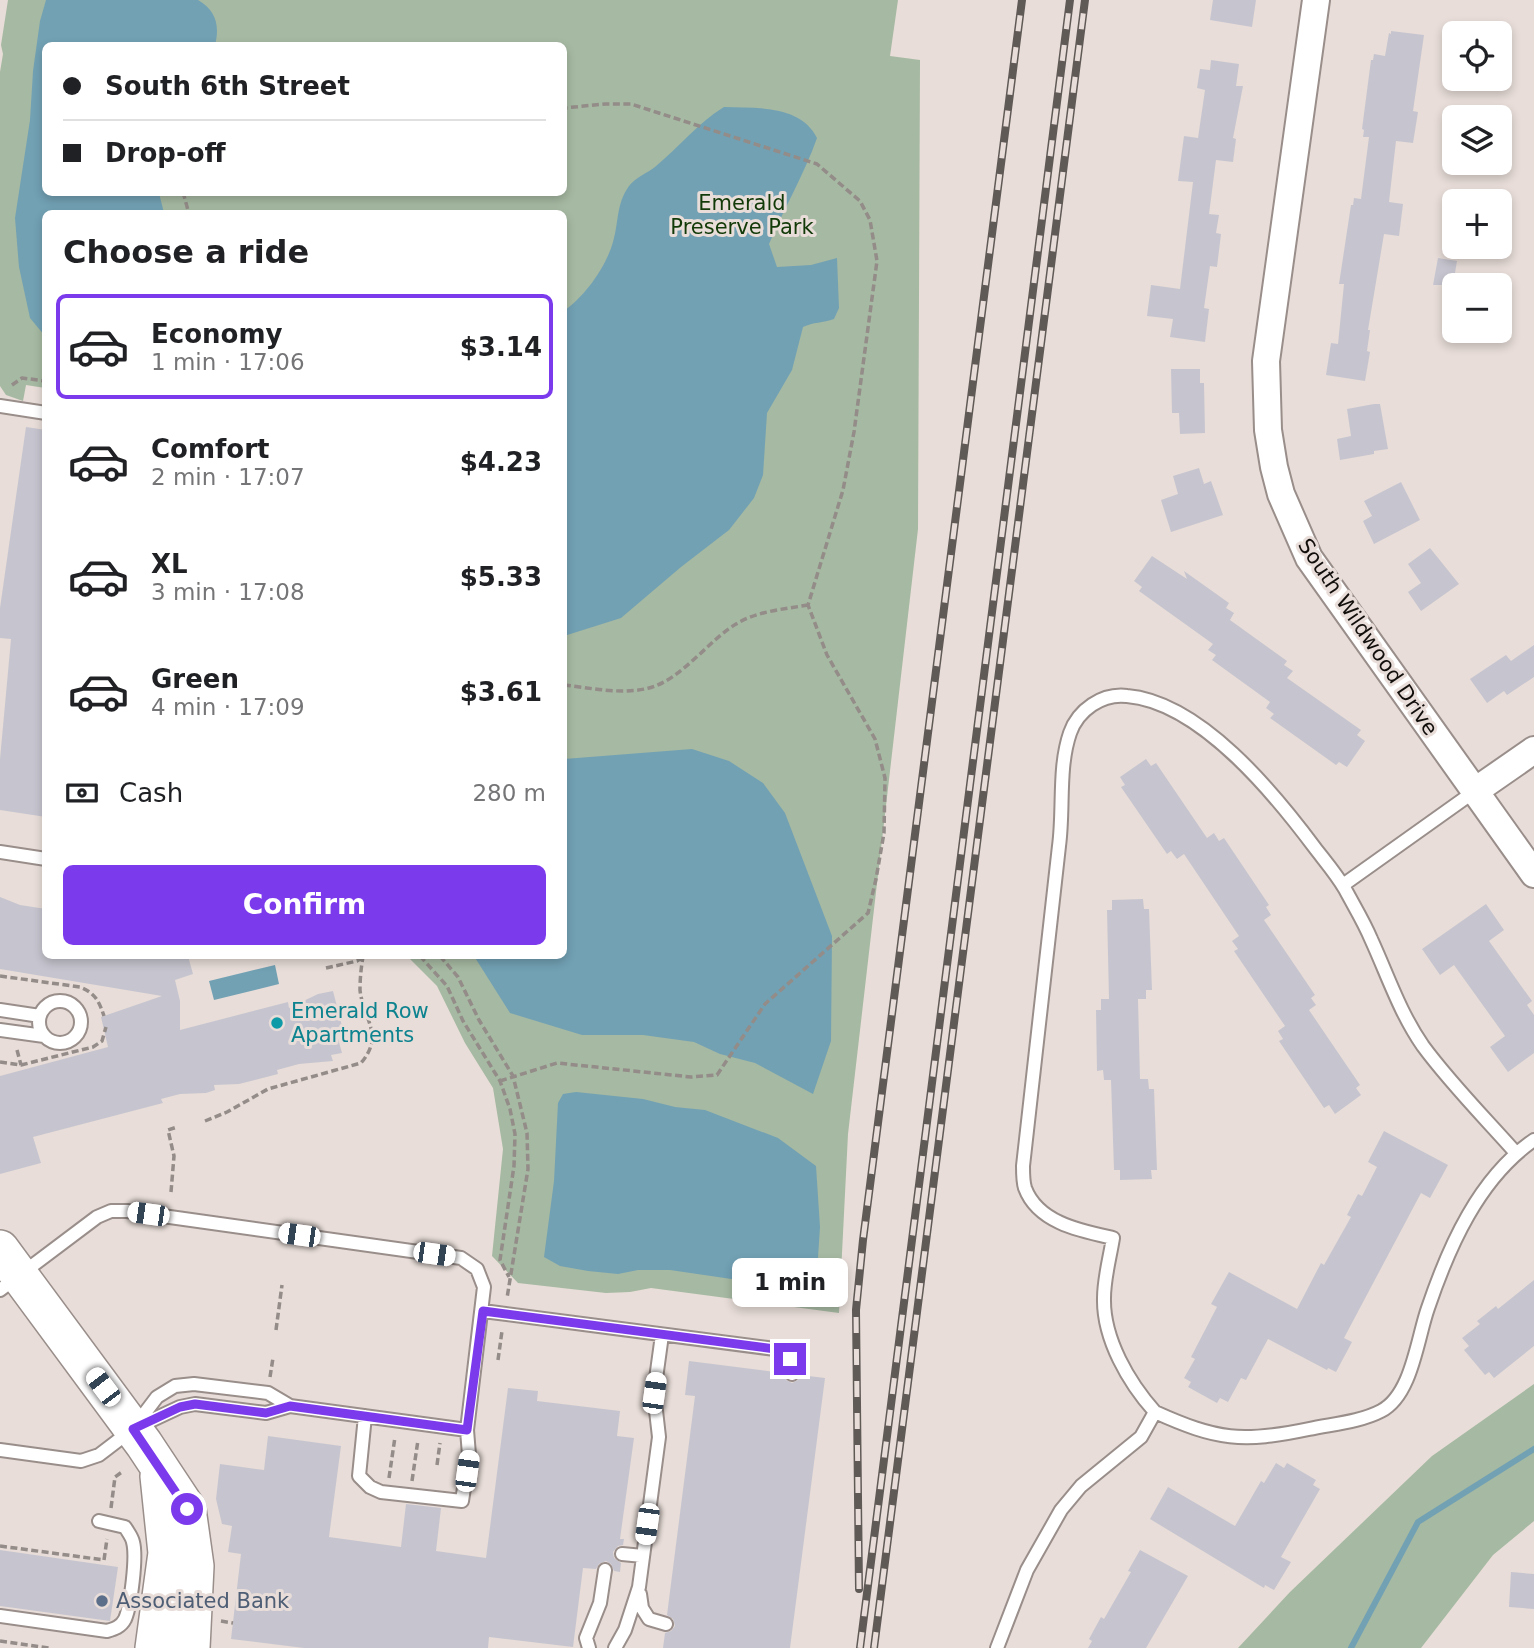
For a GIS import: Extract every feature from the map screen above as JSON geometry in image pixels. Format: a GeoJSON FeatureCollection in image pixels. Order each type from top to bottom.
{"type":"FeatureCollection","features":[{"type":"Feature","properties":{"kind":"street","name":"South Wildwood Drive"},"geometry":{"type":"LineString","coordinates":[[1316,0],[1266,361],[1268,430],[1274,467],[1281,494],[1309,558],[1534,874]]}},
{"type":"Feature","properties":{"kind":"street"},"geometry":{"type":"LineString","coordinates":[[1475,791],[1534,750]]}},
{"type":"Feature","properties":{"kind":"street"},"geometry":{"type":"LineString","coordinates":[[7,1271],[133,1429],[187,1509],[195,1566],[191,1648]]}},
{"type":"Feature","properties":{"kind":"street"},"geometry":{"type":"LineString","coordinates":[[154,1648],[167,1553],[157,1465]]}},
{"type":"Feature","properties":{"kind":"lane"},"geometry":{"type":"LineString","coordinates":[[0,407],[42,412]]}},
{"type":"Feature","properties":{"kind":"lane"},"geometry":{"type":"LineString","coordinates":[[1516,1153],[1424,1046],[1403,1013],[1371,939],[1343,885],[1290,814],[1254,774],[1221,744],[1182,715],[1157,702],[1138,696],[1119,695],[1097,701],[1083,712],[1071,730],[1065,753],[1062,821],[1023,1166],[1025,1188],[1037,1206],[1057,1221],[1076,1229],[1113,1238],[1104,1299],[1108,1327],[1119,1357],[1138,1392],[1155,1412],[1189,1427],[1217,1435],[1245,1438],[1270,1437],[1357,1419],[1382,1411],[1403,1392],[1428,1307],[1470,1212],[1492,1178],[1516,1153],[1534,1140]]}},
{"type":"Feature","properties":{"kind":"lane"},"geometry":{"type":"LineString","coordinates":[[1343,885],[1475,791]]}},
{"type":"Feature","properties":{"kind":"lane"},"geometry":{"type":"LineString","coordinates":[[0,852],[42,858]]}},
{"type":"Feature","properties":{"kind":"lane"},"geometry":{"type":"LineString","coordinates":[[61,1002],[73,1006],[80,1018],[79,1031],[69,1041],[55,1043],[40,1030],[40,1016],[48,1005],[61,1002]]}},
{"type":"Feature","properties":{"kind":"lane"},"geometry":{"type":"LineString","coordinates":[[0,1010],[40,1016]]}},
{"type":"Feature","properties":{"kind":"lane"},"geometry":{"type":"LineString","coordinates":[[0,1030],[44,1036]]}},
{"type":"Feature","properties":{"kind":"lane"},"geometry":{"type":"LineString","coordinates":[[7,1271],[111,1211],[127,1211],[461,1258],[477,1269],[484,1287],[467,1430],[469,1455],[462,1501],[387,1493],[370,1487],[359,1476],[365,1416]]}},
{"type":"Feature","properties":{"kind":"lane"},"geometry":{"type":"LineString","coordinates":[[483,1311],[775,1349],[790,1359],[792,1374]]}},
{"type":"Feature","properties":{"kind":"lane"},"geometry":{"type":"LineString","coordinates":[[615,1648],[625,1630],[639,1587],[659,1437],[654,1393],[662,1335]]}},
{"type":"Feature","properties":{"kind":"lane"},"geometry":{"type":"LineString","coordinates":[[133,1429],[157,1397],[175,1386],[194,1384],[268,1393],[290,1406],[467,1430]]}},
{"type":"Feature","properties":{"kind":"lane"},"geometry":{"type":"LineString","coordinates":[[0,1450],[81,1461],[99,1455],[133,1429],[180,1407],[195,1404],[266,1413],[290,1406]]}},
{"type":"Feature","properties":{"kind":"lane"},"geometry":{"type":"LineString","coordinates":[[997,1648],[1027,1570],[1061,1510],[1081,1486],[1141,1437],[1155,1412]]}},
{"type":"Feature","properties":{"kind":"lane"},"geometry":{"type":"LineString","coordinates":[[0,1616],[107,1631],[116,1629],[124,1621],[129,1603],[135,1552],[133,1539],[125,1527],[106,1522]]}},
{"type":"Feature","properties":{"kind":"lane"},"geometry":{"type":"LineString","coordinates":[[622,1555],[643,1556]]}},
{"type":"Feature","properties":{"kind":"lane"},"geometry":{"type":"LineString","coordinates":[[589,1648],[586,1639],[600,1603],[605,1570]]}},
{"type":"Feature","properties":{"kind":"lane"},"geometry":{"type":"LineString","coordinates":[[639,1587],[642,1608],[649,1619],[666,1624]]}},
{"type":"Feature","properties":{"kind":"path"},"geometry":{"type":"LineString","coordinates":[[500,1081],[557,1063],[691,1077],[717,1075],[765,1004],[868,913],[884,833],[885,778],[875,738],[827,655],[808,605],[843,490],[854,432],[877,261],[870,220],[860,201],[817,164],[631,104],[567,108]]}},
{"type":"Feature","properties":{"kind":"path"},"geometry":{"type":"LineString","coordinates":[[12,385],[22,378],[42,380]]}},
{"type":"Feature","properties":{"kind":"path"},"geometry":{"type":"LineString","coordinates":[[567,685],[630,691],[653,688],[676,673],[736,624],[765,613],[808,605]]}},
{"type":"Feature","properties":{"kind":"path"},"geometry":{"type":"LineString","coordinates":[[326,968],[360,959]]}},
{"type":"Feature","properties":{"kind":"path"},"geometry":{"type":"LineString","coordinates":[[205,1121],[227,1112],[268,1088],[361,1063],[368,1055],[371,1043],[371,1022],[360,990],[364,959]]}},
{"type":"Feature","properties":{"kind":"path"},"geometry":{"type":"LineString","coordinates":[[423,959],[447,986],[463,1021],[500,1081],[510,1108],[514,1134],[514,1166],[500,1260],[510,1279]]}},
{"type":"Feature","properties":{"kind":"path"},"geometry":{"type":"LineString","coordinates":[[443,959],[458,977],[479,1020],[513,1076],[527,1133],[528,1169],[507,1298]]}},
{"type":"Feature","properties":{"kind":"path"},"geometry":{"type":"LineString","coordinates":[[0,976],[80,987],[99,999],[104,1016]]}},
{"type":"Feature","properties":{"kind":"path"},"geometry":{"type":"LineString","coordinates":[[0,1062],[20,1065],[93,1047],[102,1041],[106,1027]]}},
{"type":"Feature","properties":{"kind":"path"},"geometry":{"type":"LineString","coordinates":[[171,1192],[174,1156],[168,1129],[177,1127]]}},
{"type":"Feature","properties":{"kind":"path"},"geometry":{"type":"LineString","coordinates":[[276,1330],[282,1285]]}},
{"type":"Feature","properties":{"kind":"path"},"geometry":{"type":"LineString","coordinates":[[498,1360],[502,1328]]}},
{"type":"Feature","properties":{"kind":"path"},"geometry":{"type":"LineString","coordinates":[[270,1382],[273,1358]]}},
{"type":"Feature","properties":{"kind":"path"},"geometry":{"type":"LineString","coordinates":[[387,1493],[397,1421]]}},
{"type":"Feature","properties":{"kind":"path"},"geometry":{"type":"LineString","coordinates":[[411,1495],[420,1424]]}},
{"type":"Feature","properties":{"kind":"path"},"geometry":{"type":"LineString","coordinates":[[437,1465],[442,1427]]}},
{"type":"Feature","properties":{"kind":"path"},"geometry":{"type":"LineString","coordinates":[[0,1546],[104,1560],[106,1522],[115,1477],[122,1472]]}},
{"type":"Feature","properties":{"kind":"path"},"geometry":{"type":"LineString","coordinates":[[0,1641],[49,1648]]}},
{"type":"Feature","properties":{"kind":"green space","name":"Emerald Preserve Park"},"geometry":{"type":"Polygon","coordinates":[[[8,0],[898,0],[890,56],[920,60],[918,529],[848,1134],[839,1313],[651,1288],[606,1293],[518,1283],[492,1256],[503,1149],[493,1088],[465,1043],[437,986],[410,959],[567,959],[567,210],[42,210],[42,388],[26,385],[23,401],[6,395],[0,386],[0,72],[3,54],[1,45],[8,0]]]}},
{"type":"Feature","properties":{"kind":"green space"},"geometry":{"type":"Polygon","coordinates":[[[1534,1384],[1534,1521],[1493,1555],[1421,1648],[1238,1648],[1290,1592],[1432,1456],[1534,1384]]]}},
{"type":"Feature","properties":{"kind":"water"},"geometry":{"type":"Polygon","coordinates":[[[46,0],[198,0],[213,14],[217,25],[215,42],[42,42],[42,196],[160,196],[163,210],[42,210],[42,332],[30,318],[19,267],[15,218],[30,120],[40,21],[46,0]]]}},
{"type":"Feature","properties":{"kind":"water"},"geometry":{"type":"Polygon","coordinates":[[[724,107],[777,110],[800,119],[810,127],[817,138],[769,244],[777,267],[811,265],[837,258],[839,308],[834,319],[803,327],[792,370],[767,413],[763,475],[754,498],[729,530],[621,618],[567,635],[567,309],[600,271],[613,242],[620,206],[629,186],[655,167],[724,107]]]}},
{"type":"Feature","properties":{"kind":"water"},"geometry":{"type":"Polygon","coordinates":[[[692,749],[729,761],[763,783],[785,813],[832,936],[831,1041],[813,1094],[755,1063],[720,1054],[694,1042],[643,1035],[582,1035],[510,1013],[476,959],[567,959],[567,759],[692,749]]]}},
{"type":"Feature","properties":{"kind":"water"},"geometry":{"type":"Polygon","coordinates":[[[275,965],[279,984],[214,1000],[209,981],[275,965]]]}},
{"type":"Feature","properties":{"kind":"water"},"geometry":{"type":"Polygon","coordinates":[[[576,1092],[643,1099],[675,1107],[705,1110],[778,1138],[816,1166],[820,1227],[817,1273],[813,1281],[801,1289],[670,1270],[638,1270],[618,1274],[560,1266],[544,1257],[554,1181],[558,1103],[563,1094],[576,1092]]]}},
{"type":"Feature","properties":{"kind":"building"},"geometry":{"type":"Polygon","coordinates":[[[1213,0],[1256,0],[1252,27],[1210,20],[1213,0]]]}},
{"type":"Feature","properties":{"kind":"building"},"geometry":{"type":"Polygon","coordinates":[[[1391,31],[1424,35],[1413,111],[1418,112],[1413,143],[1396,141],[1389,202],[1403,204],[1399,236],[1384,234],[1368,330],[1367,351],[1370,352],[1365,381],[1326,375],[1331,343],[1338,344],[1344,284],[1339,284],[1351,205],[1354,198],[1361,199],[1369,137],[1363,137],[1362,129],[1371,60],[1374,54],[1385,56],[1391,31]]]}},
{"type":"Feature","properties":{"kind":"building"},"geometry":{"type":"Polygon","coordinates":[[[1211,60],[1239,64],[1236,86],[1243,86],[1233,138],[1236,139],[1233,162],[1216,160],[1209,214],[1219,215],[1216,233],[1221,234],[1217,267],[1210,266],[1204,308],[1209,309],[1205,342],[1170,337],[1173,319],[1147,316],[1151,285],[1180,289],[1193,182],[1178,181],[1184,136],[1198,138],[1205,90],[1197,88],[1200,69],[1210,70],[1211,60]]]}},
{"type":"Feature","properties":{"kind":"building"},"geometry":{"type":"Polygon","coordinates":[[[1438,258],[1457,261],[1455,273],[1442,273],[1442,285],[1433,285],[1438,258]]]}},
{"type":"Feature","properties":{"kind":"building"},"geometry":{"type":"Polygon","coordinates":[[[1171,369],[1200,369],[1200,383],[1204,383],[1205,433],[1180,434],[1179,413],[1172,413],[1171,369]]]}},
{"type":"Feature","properties":{"kind":"building"},"geometry":{"type":"Polygon","coordinates":[[[1380,404],[1388,449],[1340,460],[1337,439],[1351,436],[1347,409],[1380,404]]]}},
{"type":"Feature","properties":{"kind":"building"},"geometry":{"type":"Polygon","coordinates":[[[26,427],[42,429],[42,816],[0,810],[0,759],[11,639],[0,638],[0,608],[26,427]]]}},
{"type":"Feature","properties":{"kind":"building"},"geometry":{"type":"Polygon","coordinates":[[[1199,468],[1204,484],[1211,481],[1223,515],[1171,532],[1161,500],[1178,494],[1173,476],[1199,468]]]}},
{"type":"Feature","properties":{"kind":"building"},"geometry":{"type":"Polygon","coordinates":[[[1401,482],[1420,520],[1374,544],[1363,521],[1372,516],[1364,501],[1401,482]]]}},
{"type":"Feature","properties":{"kind":"building"},"geometry":{"type":"Polygon","coordinates":[[[1430,548],[1459,584],[1421,611],[1408,592],[1421,583],[1408,564],[1430,548]]]}},
{"type":"Feature","properties":{"kind":"building"},"geometry":{"type":"Polygon","coordinates":[[[1152,556],[1187,579],[1184,571],[1229,603],[1226,608],[1234,613],[1230,620],[1287,661],[1284,665],[1293,671],[1287,678],[1361,730],[1357,735],[1365,741],[1347,767],[1339,762],[1336,765],[1270,718],[1274,714],[1266,708],[1270,702],[1212,660],[1216,655],[1208,650],[1213,644],[1139,591],[1142,587],[1134,581],[1152,556]]]}},
{"type":"Feature","properties":{"kind":"building"},"geometry":{"type":"Polygon","coordinates":[[[1534,645],[1534,677],[1507,695],[1504,691],[1487,703],[1470,679],[1506,655],[1511,661],[1534,645]]]}},
{"type":"Feature","properties":{"kind":"building"},"geometry":{"type":"Polygon","coordinates":[[[1146,759],[1151,766],[1156,763],[1207,838],[1214,833],[1219,841],[1224,838],[1269,905],[1266,907],[1271,915],[1264,920],[1315,995],[1311,998],[1316,1005],[1309,1010],[1360,1085],[1356,1088],[1361,1095],[1335,1114],[1329,1105],[1324,1108],[1279,1041],[1283,1039],[1278,1031],[1285,1026],[1234,951],[1238,949],[1232,941],[1239,936],[1184,854],[1177,859],[1171,851],[1167,854],[1121,787],[1125,785],[1120,777],[1146,759]]]}},
{"type":"Feature","properties":{"kind":"building","name":"Emerald Row Apartments"},"geometry":{"type":"Polygon","coordinates":[[[0,897],[20,905],[42,908],[42,959],[189,959],[193,974],[175,980],[180,1001],[180,1030],[288,1002],[289,1008],[318,994],[333,991],[342,1026],[335,1028],[342,1053],[331,1055],[333,1061],[299,1064],[277,1070],[278,1074],[239,1084],[214,1085],[215,1090],[206,1093],[180,1094],[161,1099],[163,1103],[33,1137],[41,1163],[0,1174],[0,1076],[108,1047],[101,1017],[162,996],[0,969],[0,897]]]}},
{"type":"Feature","properties":{"kind":"building"},"geometry":{"type":"Polygon","coordinates":[[[1143,899],[1144,909],[1149,909],[1152,990],[1146,990],[1146,999],[1138,999],[1140,1079],[1148,1079],[1149,1089],[1154,1089],[1157,1170],[1151,1170],[1152,1179],[1120,1180],[1120,1170],[1114,1170],[1111,1080],[1104,1080],[1103,1070],[1097,1071],[1096,1010],[1101,1010],[1101,999],[1109,999],[1107,910],[1112,910],[1112,900],[1143,899]]]}},
{"type":"Feature","properties":{"kind":"building"},"geometry":{"type":"Polygon","coordinates":[[[1486,904],[1504,930],[1489,941],[1532,1001],[1527,1005],[1534,1015],[1534,1053],[1508,1072],[1490,1047],[1505,1036],[1454,965],[1440,975],[1422,949],[1486,904]]]}},
{"type":"Feature","properties":{"kind":"building"},"geometry":{"type":"Polygon","coordinates":[[[1384,1131],[1448,1165],[1430,1198],[1421,1193],[1344,1338],[1352,1342],[1336,1372],[1328,1368],[1327,1370],[1268,1339],[1246,1380],[1241,1378],[1228,1402],[1220,1398],[1217,1403],[1188,1387],[1191,1382],[1184,1378],[1195,1359],[1191,1357],[1217,1307],[1211,1304],[1229,1272],[1297,1309],[1321,1263],[1324,1265],[1351,1217],[1347,1215],[1358,1194],[1362,1196],[1377,1167],[1368,1162],[1384,1131]]]}},
{"type":"Feature","properties":{"kind":"building"},"geometry":{"type":"Polygon","coordinates":[[[1534,1280],[1534,1346],[1494,1378],[1489,1372],[1485,1375],[1464,1350],[1469,1346],[1462,1338],[1480,1324],[1477,1321],[1496,1306],[1498,1309],[1534,1280]]]}},
{"type":"Feature","properties":{"kind":"building"},"geometry":{"type":"Polygon","coordinates":[[[689,1361],[783,1373],[786,1380],[792,1383],[798,1380],[800,1375],[825,1378],[790,1648],[663,1648],[665,1633],[675,1626],[673,1619],[667,1615],[695,1396],[685,1395],[689,1361]]]}},
{"type":"Feature","properties":{"kind":"building"},"geometry":{"type":"Polygon","coordinates":[[[508,1388],[538,1391],[537,1401],[620,1411],[617,1436],[634,1438],[620,1539],[624,1539],[623,1545],[613,1552],[614,1558],[621,1563],[620,1572],[614,1571],[606,1561],[596,1569],[583,1568],[573,1647],[489,1637],[488,1648],[304,1648],[231,1639],[241,1554],[228,1552],[232,1526],[222,1524],[216,1499],[220,1464],[264,1470],[268,1436],[341,1446],[329,1537],[401,1547],[406,1504],[441,1508],[436,1551],[486,1558],[508,1388]]]}},
{"type":"Feature","properties":{"kind":"building"},"geometry":{"type":"Polygon","coordinates":[[[1276,1463],[1284,1468],[1287,1463],[1316,1480],[1313,1485],[1320,1489],[1281,1557],[1291,1562],[1274,1590],[1265,1585],[1264,1588],[1150,1519],[1168,1487],[1235,1526],[1261,1481],[1264,1483],[1276,1463]]]}},
{"type":"Feature","properties":{"kind":"building"},"geometry":{"type":"Polygon","coordinates":[[[0,1550],[118,1567],[110,1621],[0,1606],[0,1550]]]}},
{"type":"Feature","properties":{"kind":"building"},"geometry":{"type":"Polygon","coordinates":[[[1140,1550],[1188,1576],[1146,1648],[1088,1648],[1092,1641],[1089,1639],[1131,1572],[1128,1571],[1140,1550]]]}},
{"type":"Feature","properties":{"kind":"building"},"geometry":{"type":"Polygon","coordinates":[[[1511,1572],[1534,1574],[1534,1609],[1509,1607],[1511,1572]]]}},
{"type":"Feature","properties":{"kind":"waterway"},"geometry":{"type":"LineString","coordinates":[[1351,1648],[1418,1522],[1534,1449]]}},
{"type":"Feature","properties":{"kind":"railway"},"geometry":{"type":"LineString","coordinates":[[859,1589],[856,1310],[863,1240],[1022,0]]}},
{"type":"Feature","properties":{"kind":"railway"},"geometry":{"type":"LineString","coordinates":[[860,1648],[1070,0]]}},
{"type":"Feature","properties":{"kind":"railway"},"geometry":{"type":"LineString","coordinates":[[874,1648],[1085,0]]}},
{"type":"Feature","properties":{"kind":"place","name":"Emerald Row Apartments"},"geometry":{"type":"Point","coordinates":[277,1023]}},
{"type":"Feature","properties":{"kind":"place","name":"Associated Bank"},"geometry":{"type":"Point","coordinates":[102,1601]}},
{"type":"Feature","properties":{"kind":"route"},"geometry":{"type":"LineString","coordinates":[[187,1509],[133,1429],[180,1407],[195,1404],[266,1413],[290,1406],[467,1430],[483,1311],[775,1349],[790,1359]]}}]}
